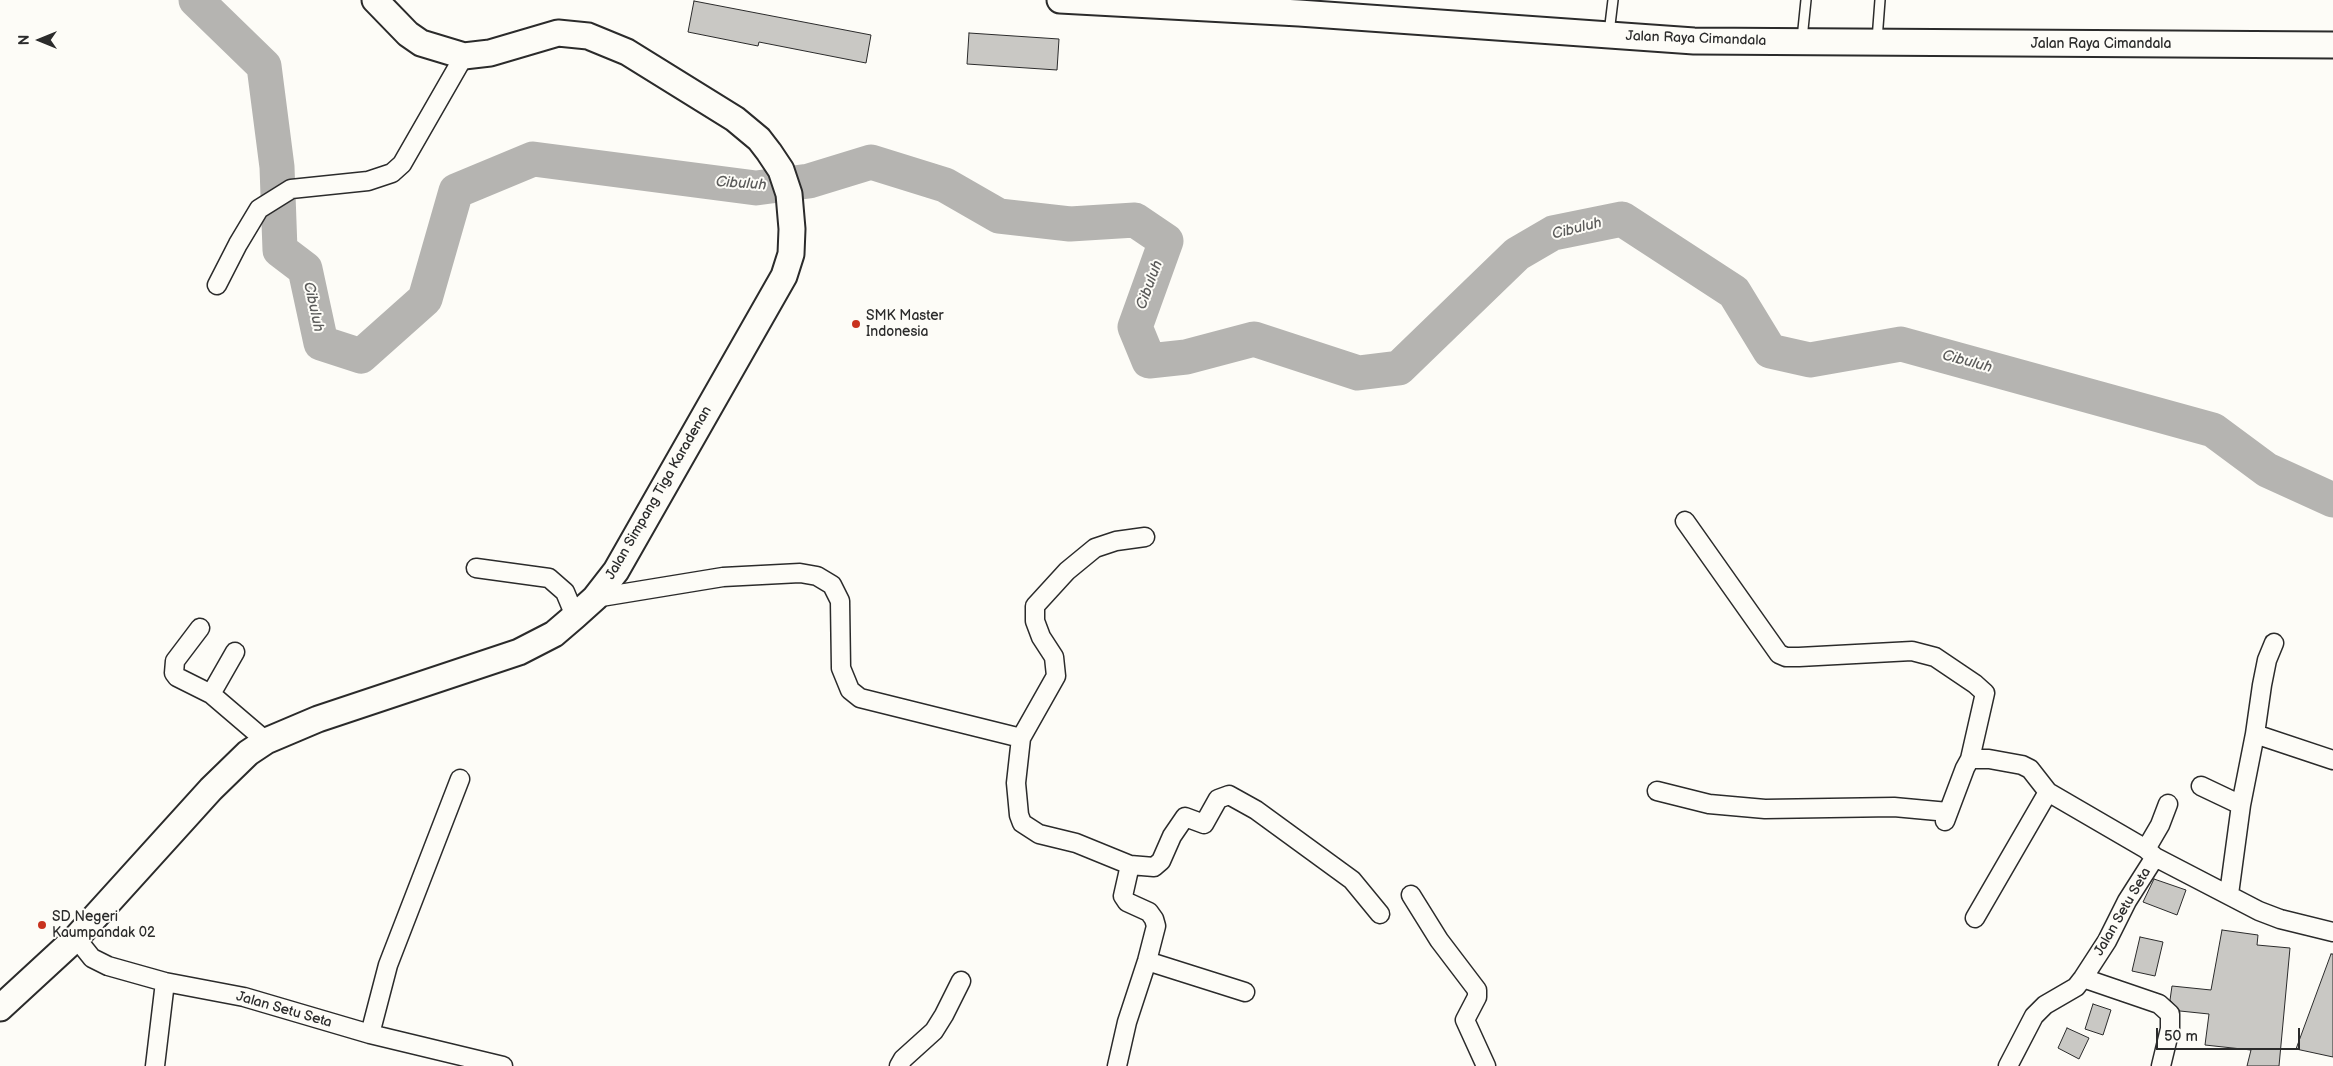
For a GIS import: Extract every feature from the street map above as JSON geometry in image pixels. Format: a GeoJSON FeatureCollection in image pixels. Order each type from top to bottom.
{"type":"FeatureCollection","features":[{"type":"Feature","properties":{"kind":"street","name":"Jalan Simpang Tiga Karadenan"},"geometry":{"type":"LineString","coordinates":[[0,1008],[76,938],[211,789],[248,753],[266,741],[318,719],[519,652],[554,634],[595,598],[616,571],[784,276],[791,254],[792,229],[789,194],[781,170],[759,139],[735,119],[627,52],[588,36],[558,33],[490,53],[464,56],[421,43],[408,34],[375,0]]}},
{"type":"Feature","properties":{"kind":"street","name":"Jalan Raya Cimandala"},"geometry":{"type":"LineString","coordinates":[[1060,0],[1139,2],[1694,41],[2333,44]]}},
{"type":"Feature","properties":{"kind":"street"},"geometry":{"type":"LineString","coordinates":[[218,285],[238,244],[259,209],[291,189],[360,182],[392,173],[402,164],[464,56]]}},
{"type":"Feature","properties":{"kind":"street"},"geometry":{"type":"LineString","coordinates":[[1657,791],[1718,805],[1765,808],[1894,807],[1947,816],[1964,768],[1970,759],[1985,693],[1935,657],[1912,651],[1799,658],[1786,657],[1779,654],[1685,521]]}},
{"type":"Feature","properties":{"kind":"street"},"geometry":{"type":"LineString","coordinates":[[1145,537],[1116,541],[1095,548],[1067,570],[1034,606],[1034,621],[1054,657],[1056,676],[1021,738],[1016,784],[1019,815],[1022,823],[1039,834],[1076,844],[1130,865],[1154,867],[1161,861],[1172,836],[1185,817],[1204,824],[1218,799],[1229,795],[1256,810],[1352,880],[1380,914]]}},
{"type":"Feature","properties":{"kind":"street"},"geometry":{"type":"LineString","coordinates":[[476,568],[549,578],[565,592],[575,616]]}},
{"type":"Feature","properties":{"kind":"street"},"geometry":{"type":"LineString","coordinates":[[595,598],[723,577],[800,573],[818,576],[832,585],[840,601],[841,668],[850,690],[860,698],[1021,738]]}},
{"type":"Feature","properties":{"kind":"street"},"geometry":{"type":"LineString","coordinates":[[200,628],[175,661],[174,673],[177,677],[212,694],[266,741]]}},
{"type":"Feature","properties":{"kind":"street"},"geometry":{"type":"LineString","coordinates":[[2229,894],[2240,805],[2256,734],[2264,671],[2274,643]]}},
{"type":"Feature","properties":{"kind":"street"},"geometry":{"type":"LineString","coordinates":[[212,694],[235,652]]}},
{"type":"Feature","properties":{"kind":"street"},"geometry":{"type":"LineString","coordinates":[[2256,734],[2333,760]]}},
{"type":"Feature","properties":{"kind":"street"},"geometry":{"type":"LineString","coordinates":[[1970,759],[2022,765],[2036,775],[2048,792],[2151,853],[2168,804]]}},
{"type":"Feature","properties":{"kind":"street"},"geometry":{"type":"LineString","coordinates":[[370,1034],[388,965],[460,779]]}},
{"type":"Feature","properties":{"kind":"street"},"geometry":{"type":"LineString","coordinates":[[2201,786],[2240,805]]}},
{"type":"Feature","properties":{"kind":"street"},"geometry":{"type":"LineString","coordinates":[[1975,918],[2048,792]]}},
{"type":"Feature","properties":{"kind":"street","name":"Jalan Setu Seta"},"geometry":{"type":"LineString","coordinates":[[2008,1066],[2034,1016],[2045,1005],[2076,987],[2084,978],[2107,941],[2151,853],[2168,866],[2229,894],[2259,911],[2333,932]]}},
{"type":"Feature","properties":{"kind":"street"},"geometry":{"type":"LineString","coordinates":[[1117,1066],[1127,1022],[1147,961],[1156,926],[1149,912],[1127,902],[1123,896],[1130,865]]}},
{"type":"Feature","properties":{"kind":"street"},"geometry":{"type":"LineString","coordinates":[[1411,896],[1439,940],[1476,990],[1477,997],[1465,1020],[1486,1066]]}},
{"type":"Feature","properties":{"kind":"street","name":"Jalan Setu Seta"},"geometry":{"type":"LineString","coordinates":[[76,938],[92,958],[100,964],[165,982],[244,997],[370,1034],[503,1066]]}},
{"type":"Feature","properties":{"kind":"street"},"geometry":{"type":"LineString","coordinates":[[1147,961],[1245,992]]}},
{"type":"Feature","properties":{"kind":"street"},"geometry":{"type":"LineString","coordinates":[[2084,978],[2159,1004],[2170,1014],[2170,1029],[2161,1066]]}},
{"type":"Feature","properties":{"kind":"street"},"geometry":{"type":"LineString","coordinates":[[155,1066],[165,982]]}},
{"type":"Feature","properties":{"kind":"street"},"geometry":{"type":"LineString","coordinates":[[899,1066],[934,1031],[944,1016],[961,982]]}},
{"type":"Feature","properties":{"kind":"lane"},"geometry":{"type":"LineString","coordinates":[[1609,36],[1613,0]]}},
{"type":"Feature","properties":{"kind":"lane"},"geometry":{"type":"LineString","coordinates":[[1801,42],[1806,0]]}},
{"type":"Feature","properties":{"kind":"lane"},"geometry":{"type":"LineString","coordinates":[[1877,43],[1880,0]]}},
{"type":"Feature","properties":{"kind":"building"},"geometry":{"type":"Polygon","coordinates":[[[694,1],[871,35],[866,63],[759,42],[758,46],[688,32],[694,1]]]}},
{"type":"Feature","properties":{"kind":"building"},"geometry":{"type":"Polygon","coordinates":[[[969,33],[1059,39],[1057,70],[967,64],[969,33]]]}},
{"type":"Feature","properties":{"kind":"building"},"geometry":{"type":"Polygon","coordinates":[[[2154,879],[2186,890],[2177,915],[2143,902],[2154,879]]]}},
{"type":"Feature","properties":{"kind":"building"},"geometry":{"type":"Polygon","coordinates":[[[2222,930],[2258,935],[2257,945],[2290,948],[2279,1066],[2247,1066],[2251,1050],[2205,1045],[2209,1014],[2180,1011],[2170,1000],[2172,986],[2211,990],[2222,930]]]}},
{"type":"Feature","properties":{"kind":"building"},"geometry":{"type":"Polygon","coordinates":[[[2140,937],[2163,942],[2155,976],[2132,971],[2140,937]]]}},
{"type":"Feature","properties":{"kind":"building"},"geometry":{"type":"Polygon","coordinates":[[[2331,954],[2333,954],[2333,1057],[2296,1049],[2331,954]]]}},
{"type":"Feature","properties":{"kind":"building"},"geometry":{"type":"Polygon","coordinates":[[[2093,1004],[2111,1010],[2103,1035],[2085,1029],[2093,1004]]]}},
{"type":"Feature","properties":{"kind":"building"},"geometry":{"type":"Polygon","coordinates":[[[2067,1028],[2089,1038],[2079,1059],[2058,1048],[2067,1028]]]}},
{"type":"Feature","properties":{"kind":"waterway","name":"Cibuluh"},"geometry":{"type":"LineString","coordinates":[[196,0],[264,66],[277,167],[280,250],[305,269],[321,343],[361,356],[425,299],[456,191],[533,159],[756,188],[809,181],[871,162],[945,185],[999,216],[1070,224],[1135,220],[1166,241],[1135,327],[1149,361],[1186,357],[1254,339],[1358,373],[1399,368],[1517,254],[1553,233],[1622,219],[1734,292],[1770,351],[1810,360],[1901,344],[2213,430],[2267,470],[2333,500]]}},
{"type":"Feature","properties":{"kind":"place","name":"SMK Master Indonesia"},"geometry":{"type":"Point","coordinates":[856,324]}},
{"type":"Feature","properties":{"kind":"place","name":"SD Negeri Kaumpandak 02"},"geometry":{"type":"Point","coordinates":[42,925]}}]}
